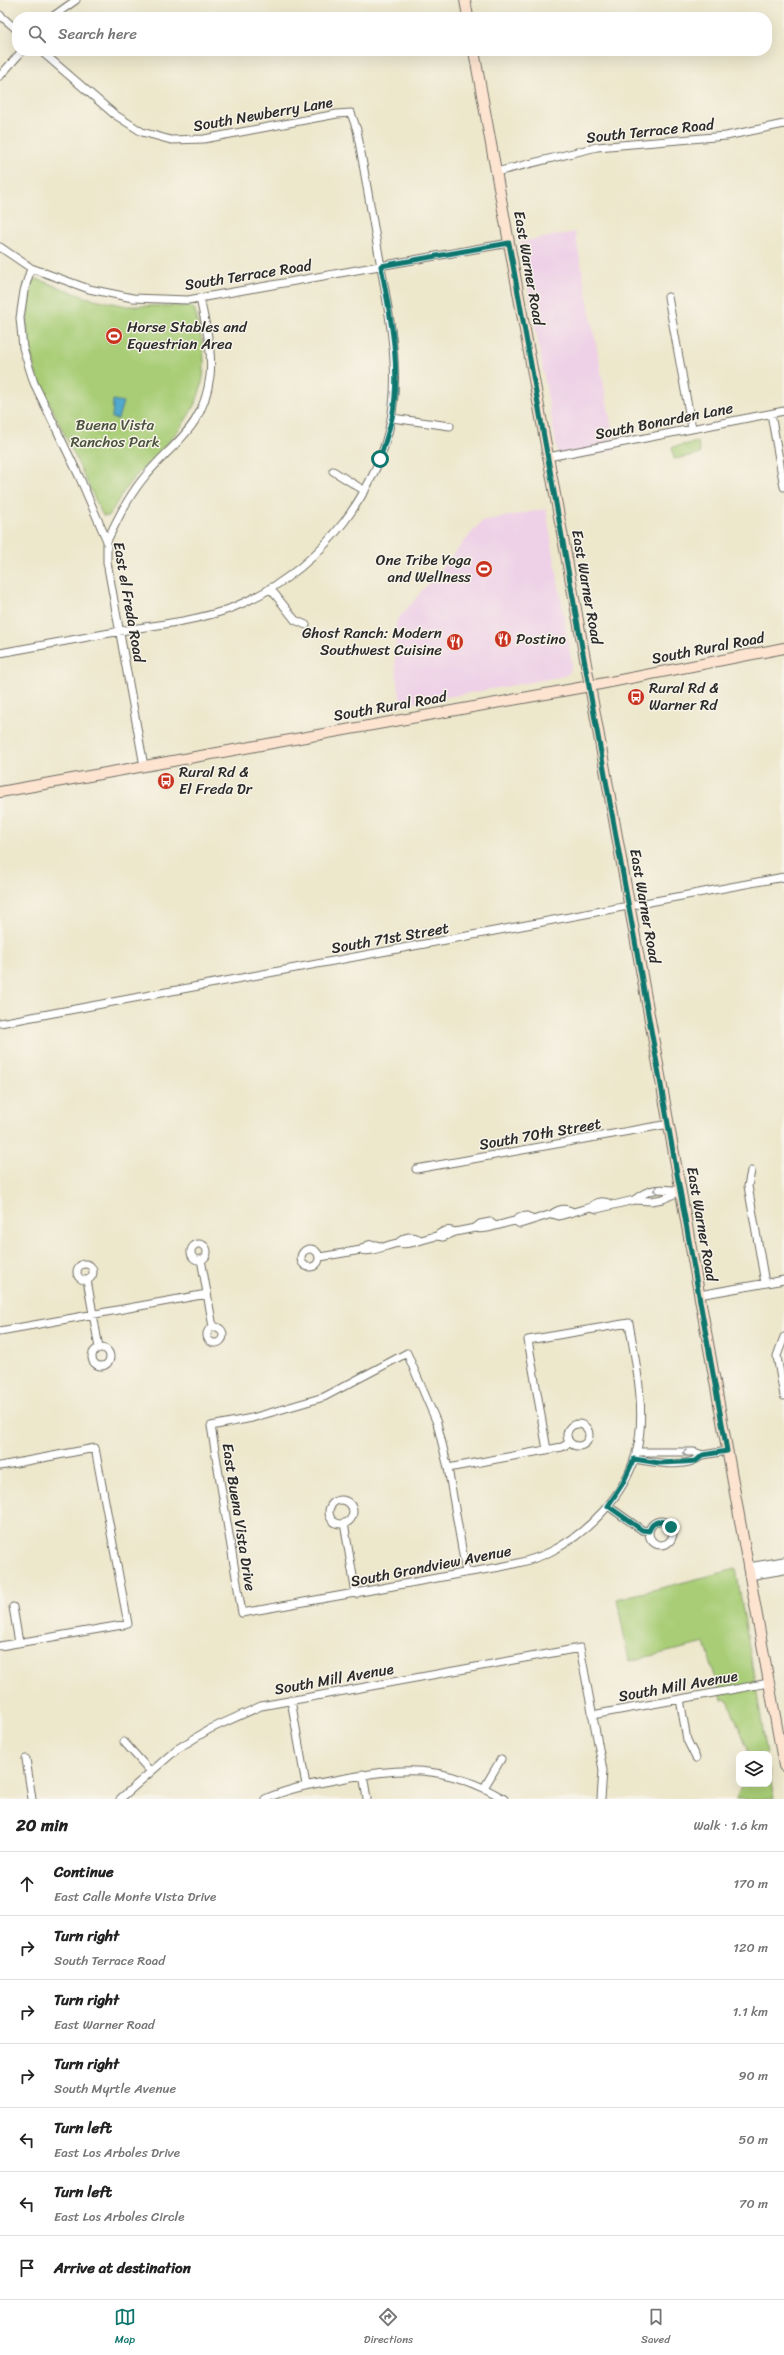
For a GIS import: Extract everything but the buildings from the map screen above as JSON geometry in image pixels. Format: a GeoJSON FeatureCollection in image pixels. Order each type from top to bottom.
{"type":"FeatureCollection","features":[{"type":"Feature","properties":{"kind":"main road"},"geometry":{"type":"LineString","coordinates":[[464,0],[467,12]]}},
{"type":"Feature","properties":{"kind":"main road","name":"East Warner Road"},"geometry":{"type":"LineString","coordinates":[[475,56],[784,1766]]}},
{"type":"Feature","properties":{"kind":"main road","name":"South Rural Road"},"geometry":{"type":"LineString","coordinates":[[0,792],[590,686],[784,648]]}},
{"type":"Feature","properties":{"kind":"street"},"geometry":{"type":"LineString","coordinates":[[59,12],[76,0]]}},
{"type":"Feature","properties":{"kind":"street"},"geometry":{"type":"LineString","coordinates":[[0,15],[12,26]]}},
{"type":"Feature","properties":{"kind":"street"},"geometry":{"type":"LineString","coordinates":[[0,76],[18,56]]}},
{"type":"Feature","properties":{"kind":"street","name":"South Newberry Lane"},"geometry":{"type":"LineString","coordinates":[[47,56],[114,114],[142,132],[171,140],[204,139],[337,114],[351,113],[357,130],[381,266]]}},
{"type":"Feature","properties":{"kind":"street","name":"South Terrace Road"},"geometry":{"type":"LineString","coordinates":[[496,172],[597,147],[726,136],[784,124]]}},
{"type":"Feature","properties":{"kind":"street","name":"South Terrace Road"},"geometry":{"type":"LineString","coordinates":[[0,247],[30,268],[89,289],[133,298],[200,298],[509,243]]}},
{"type":"Feature","properties":{"kind":"street"},"geometry":{"type":"LineString","coordinates":[[0,653],[216,613],[270,588],[299,570],[331,539],[365,491],[380,459],[392,418],[395,392],[394,349],[381,266]]}},
{"type":"Feature","properties":{"kind":"street","name":"East el Freda Road"},"geometry":{"type":"LineString","coordinates":[[30,268],[24,291],[20,318],[23,348],[34,383],[79,476],[107,541],[107,562],[121,631],[144,766]]}},
{"type":"Feature","properties":{"kind":"street"},"geometry":{"type":"LineString","coordinates":[[668,297],[692,429]]}},
{"type":"Feature","properties":{"kind":"street"},"geometry":{"type":"LineString","coordinates":[[107,541],[126,504],[142,480],[186,435],[202,409],[210,376],[210,352],[200,298]]}},
{"type":"Feature","properties":{"kind":"street","name":"South Bonarden Lane"},"geometry":{"type":"LineString","coordinates":[[548,457],[784,412]]}},
{"type":"Feature","properties":{"kind":"street"},"geometry":{"type":"LineString","coordinates":[[771,414],[784,487]]}},
{"type":"Feature","properties":{"kind":"street"},"geometry":{"type":"LineString","coordinates":[[392,418],[450,426]]}},
{"type":"Feature","properties":{"kind":"street"},"geometry":{"type":"LineString","coordinates":[[333,471],[365,491]]}},
{"type":"Feature","properties":{"kind":"street"},"geometry":{"type":"LineString","coordinates":[[270,588],[295,620],[306,625]]}},
{"type":"Feature","properties":{"kind":"street","name":"South 71st Street"},"geometry":{"type":"LineString","coordinates":[[0,1022],[629,907],[784,877]]}},
{"type":"Feature","properties":{"kind":"street","name":"South 70th Street"},"geometry":{"type":"LineString","coordinates":[[416,1169],[669,1124]]}},
{"type":"Feature","properties":{"kind":"street"},"geometry":{"type":"LineString","coordinates":[[751,1171],[748,1186],[765,1283]]}},
{"type":"Feature","properties":{"kind":"street"},"geometry":{"type":"LineString","coordinates":[[634,1200],[645,1191],[661,1188],[681,1191]]}},
{"type":"Feature","properties":{"kind":"street"},"geometry":{"type":"LineString","coordinates":[[320,1258],[361,1250],[366,1246],[374,1244],[380,1246],[398,1243],[403,1238],[413,1236],[419,1239],[437,1236],[442,1231],[450,1230],[455,1232],[475,1228],[480,1224],[490,1222],[494,1225],[515,1221],[519,1217],[527,1216],[531,1219],[552,1214],[557,1210],[565,1209],[571,1211],[591,1207],[596,1203],[605,1201],[611,1204],[634,1200],[646,1202],[663,1199],[681,1191]]}},
{"type":"Feature","properties":{"kind":"street"},"geometry":{"type":"LineString","coordinates":[[201,1259],[213,1327]]}},
{"type":"Feature","properties":{"kind":"street"},"geometry":{"type":"LineString","coordinates":[[87,1280],[99,1348]]}},
{"type":"Feature","properties":{"kind":"street"},"geometry":{"type":"LineString","coordinates":[[699,1295],[784,1280]]}},
{"type":"Feature","properties":{"kind":"street"},"geometry":{"type":"LineString","coordinates":[[0,1331],[207,1294]]}},
{"type":"Feature","properties":{"kind":"street","name":"South Grandview Avenue"},"geometry":{"type":"LineString","coordinates":[[242,1613],[356,1594],[519,1562],[549,1552],[581,1533],[608,1506],[623,1483],[635,1455],[641,1415],[629,1322],[528,1340],[547,1450]]}},
{"type":"Feature","properties":{"kind":"street"},"geometry":{"type":"LineString","coordinates":[[783,1337],[777,1356],[784,1396]]}},
{"type":"Feature","properties":{"kind":"street","name":"East Buena Vista Drive"},"geometry":{"type":"LineString","coordinates":[[242,1613],[211,1426],[252,1418],[324,1397],[407,1353],[437,1423],[448,1468]]}},
{"type":"Feature","properties":{"kind":"street"},"geometry":{"type":"LineString","coordinates":[[466,1572],[448,1468],[562,1447],[569,1443]]}},
{"type":"Feature","properties":{"kind":"street"},"geometry":{"type":"LineString","coordinates":[[0,1466],[95,1448],[128,1624],[0,1646]]}},
{"type":"Feature","properties":{"kind":"street"},"geometry":{"type":"LineString","coordinates":[[635,1455],[694,1452],[703,1455],[727,1451]]}},
{"type":"Feature","properties":{"kind":"street"},"geometry":{"type":"LineString","coordinates":[[666,1463],[667,1453]]}},
{"type":"Feature","properties":{"kind":"street"},"geometry":{"type":"LineString","coordinates":[[635,1455],[666,1463],[696,1461],[703,1455]]}},
{"type":"Feature","properties":{"kind":"street"},"geometry":{"type":"LineString","coordinates":[[608,1506],[642,1530],[649,1531]]}},
{"type":"Feature","properties":{"kind":"street"},"geometry":{"type":"LineString","coordinates":[[344,1523],[356,1594]]}},
{"type":"Feature","properties":{"kind":"street"},"geometry":{"type":"LineString","coordinates":[[749,1572],[784,1562]]}},
{"type":"Feature","properties":{"kind":"street"},"geometry":{"type":"LineString","coordinates":[[749,1572],[784,1569]]}},
{"type":"Feature","properties":{"kind":"street"},"geometry":{"type":"LineString","coordinates":[[12,1607],[19,1643]]}},
{"type":"Feature","properties":{"kind":"street","name":"South Mill Avenue"},"geometry":{"type":"LineString","coordinates":[[120,1799],[177,1749],[210,1728],[261,1706],[580,1648],[592,1715],[769,1683]]}},
{"type":"Feature","properties":{"kind":"street"},"geometry":{"type":"LineString","coordinates":[[680,1699],[687,1740],[696,1758]]}},
{"type":"Feature","properties":{"kind":"street"},"geometry":{"type":"LineString","coordinates":[[291,1700],[306,1785]]}},
{"type":"Feature","properties":{"kind":"street"},"geometry":{"type":"LineString","coordinates":[[592,1715],[603,1770],[601,1799]]}},
{"type":"Feature","properties":{"kind":"street"},"geometry":{"type":"LineString","coordinates":[[124,1742],[151,1772]]}},
{"type":"Feature","properties":{"kind":"street"},"geometry":{"type":"LineString","coordinates":[[26,1759],[32,1799]]}},
{"type":"Feature","properties":{"kind":"street"},"geometry":{"type":"LineString","coordinates":[[484,1788],[501,1759]]}},
{"type":"Feature","properties":{"kind":"street"},"geometry":{"type":"LineString","coordinates":[[265,1799],[306,1785],[390,1770],[423,1770],[463,1778],[504,1799]]}},
{"type":"Feature","properties":{"kind":"street"},"geometry":{"type":"LineString","coordinates":[[363,1774],[367,1799]]}},
{"type":"Feature","properties":{"kind":"shaded area"},"geometry":{"type":"Polygon","coordinates":[[[575,232],[616,450],[559,460],[520,242],[575,232]]]}},
{"type":"Feature","properties":{"kind":"shaded area"},"geometry":{"type":"Polygon","coordinates":[[[546,509],[572,664],[569,673],[564,676],[401,705],[395,662],[396,621],[482,521],[546,509]]]}},
{"type":"Feature","properties":{"kind":"green space","name":"Buena Vista Ranchos Park"},"geometry":{"type":"Polygon","coordinates":[[[37,279],[85,297],[127,306],[190,306],[195,310],[204,357],[202,382],[197,399],[180,428],[132,480],[109,516],[103,516],[36,374],[28,342],[27,320],[32,281],[37,279]]]}},
{"type":"Feature","properties":{"kind":"green space"},"geometry":{"type":"Polygon","coordinates":[[[698,442],[700,454],[674,459],[672,447],[698,442]]]}},
{"type":"Feature","properties":{"kind":"green space"},"geometry":{"type":"Polygon","coordinates":[[[736,1569],[766,1751],[748,1751],[728,1701],[722,1700],[705,1643],[629,1661],[617,1599],[736,1569]]]}},
{"type":"Feature","properties":{"kind":"green space"},"geometry":{"type":"Polygon","coordinates":[[[741,1787],[772,1787],[774,1799],[736,1799],[741,1787]]]}},
{"type":"Feature","properties":{"kind":"water"},"geometry":{"type":"Polygon","coordinates":[[[113,400],[123,402],[118,419],[112,418],[113,400]]]}},
{"type":"Feature","properties":{"kind":"place","name":"Horse Stables and Equestrian Area"},"geometry":{"type":"Point","coordinates":[114,336]}},
{"type":"Feature","properties":{"kind":"place","name":"One Tribe Yoga and Wellness"},"geometry":{"type":"Point","coordinates":[484,569]}},
{"type":"Feature","properties":{"kind":"place","name":"Postino"},"geometry":{"type":"Point","coordinates":[503,639]}},
{"type":"Feature","properties":{"kind":"place","name":"Ghost Ranch: Modern Southwest Cuisine"},"geometry":{"type":"Point","coordinates":[455,642]}},
{"type":"Feature","properties":{"kind":"place","name":"Rural Rd & Warner Rd"},"geometry":{"type":"Point","coordinates":[636,697]}},
{"type":"Feature","properties":{"kind":"place","name":"Rural Rd & El Freda Dr"},"geometry":{"type":"Point","coordinates":[166,781]}},
{"type":"Feature","properties":{"kind":"route"},"geometry":{"type":"LineString","coordinates":[[380,459],[392,418],[396,372],[393,336],[381,266],[509,243],[727,1451],[703,1455],[696,1461],[659,1463],[634,1459],[623,1483],[608,1506],[642,1530],[649,1531],[654,1523],[660,1521],[667,1522],[671,1527]]}}]}
